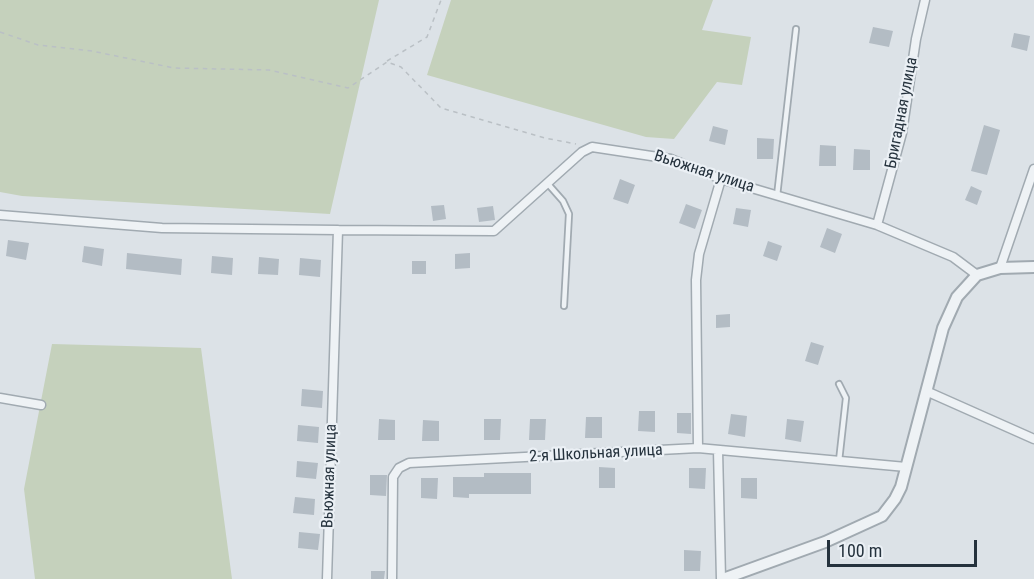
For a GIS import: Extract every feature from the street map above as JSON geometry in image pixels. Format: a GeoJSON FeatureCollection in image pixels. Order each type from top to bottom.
{"type":"FeatureCollection","features":[{"type":"Feature","properties":{"kind":"street","name":"Бригадная улица"},"geometry":{"type":"LineString","coordinates":[[877,225],[902,133],[916,39],[925,0]]}},
{"type":"Feature","properties":{"kind":"street","name":"Вьюжная улица"},"geometry":{"type":"LineString","coordinates":[[592,147],[656,155],[721,179],[877,225],[953,257],[977,275]]}},
{"type":"Feature","properties":{"kind":"street"},"geometry":{"type":"LineString","coordinates":[[0,215],[162,228],[494,231],[582,152],[592,147]]}},
{"type":"Feature","properties":{"kind":"street"},"geometry":{"type":"LineString","coordinates":[[1000,268],[1034,169]]}},
{"type":"Feature","properties":{"kind":"street"},"geometry":{"type":"LineString","coordinates":[[698,448],[696,280],[699,254],[721,179]]}},
{"type":"Feature","properties":{"kind":"street","name":"Вьюжная улица"},"geometry":{"type":"LineString","coordinates":[[327,579],[338,230]]}},
{"type":"Feature","properties":{"kind":"street"},"geometry":{"type":"LineString","coordinates":[[718,450],[722,579],[825,542],[876,520],[896,499],[949,311],[966,284],[977,275],[1000,268],[1034,267]]}},
{"type":"Feature","properties":{"kind":"street"},"geometry":{"type":"LineString","coordinates":[[926,391],[1034,439]]}},
{"type":"Feature","properties":{"kind":"street"},"geometry":{"type":"LineString","coordinates":[[0,398],[41,405]]}},
{"type":"Feature","properties":{"kind":"street","name":"2-я Школьная улица"},"geometry":{"type":"LineString","coordinates":[[392,579],[393,477],[399,468],[409,463],[698,448],[906,467]]}},
{"type":"Feature","properties":{"kind":"lane"},"geometry":{"type":"LineString","coordinates":[[777,196],[796,29]]}},
{"type":"Feature","properties":{"kind":"lane"},"geometry":{"type":"LineString","coordinates":[[548,184],[563,201],[569,214],[564,306]]}},
{"type":"Feature","properties":{"kind":"lane"},"geometry":{"type":"LineString","coordinates":[[839,384],[846,398],[839,461]]}},
{"type":"Feature","properties":{"kind":"path"},"geometry":{"type":"LineString","coordinates":[[0,32],[38,45],[92,51],[174,68],[269,70],[348,88],[427,37],[441,0]]}},
{"type":"Feature","properties":{"kind":"path"},"geometry":{"type":"LineString","coordinates":[[387,62],[401,67],[441,108],[545,138],[592,147]]}},
{"type":"Feature","properties":{"kind":"green space"},"geometry":{"type":"Polygon","coordinates":[[[0,0],[379,0],[330,214],[22,196],[0,192],[0,0]]]}},
{"type":"Feature","properties":{"kind":"green space"},"geometry":{"type":"Polygon","coordinates":[[[451,0],[713,0],[702,30],[751,37],[742,85],[717,82],[674,139],[646,137],[427,75],[451,0]]]}},
{"type":"Feature","properties":{"kind":"green space"},"geometry":{"type":"Polygon","coordinates":[[[52,344],[201,348],[232,579],[35,579],[24,489],[52,344]]]}},
{"type":"Feature","properties":{"kind":"building"},"geometry":{"type":"Polygon","coordinates":[[[873,27],[893,31],[889,47],[869,43],[873,27]]]}},
{"type":"Feature","properties":{"kind":"building"},"geometry":{"type":"Polygon","coordinates":[[[1014,33],[1030,36],[1027,51],[1011,47],[1014,33]]]}},
{"type":"Feature","properties":{"kind":"building"},"geometry":{"type":"Polygon","coordinates":[[[984,125],[1000,130],[987,175],[971,171],[984,125]]]}},
{"type":"Feature","properties":{"kind":"building"},"geometry":{"type":"Polygon","coordinates":[[[713,126],[728,130],[725,145],[709,141],[713,126]]]}},
{"type":"Feature","properties":{"kind":"building"},"geometry":{"type":"Polygon","coordinates":[[[757,138],[774,139],[773,159],[757,159],[757,138]]]}},
{"type":"Feature","properties":{"kind":"building"},"geometry":{"type":"Polygon","coordinates":[[[820,145],[836,146],[836,166],[819,166],[820,145]]]}},
{"type":"Feature","properties":{"kind":"building"},"geometry":{"type":"Polygon","coordinates":[[[854,149],[870,150],[870,170],[853,170],[854,149]]]}},
{"type":"Feature","properties":{"kind":"building"},"geometry":{"type":"Polygon","coordinates":[[[620,179],[635,185],[628,204],[613,199],[620,179]]]}},
{"type":"Feature","properties":{"kind":"building"},"geometry":{"type":"Polygon","coordinates":[[[971,186],[982,191],[977,205],[965,200],[971,186]]]}},
{"type":"Feature","properties":{"kind":"building"},"geometry":{"type":"Polygon","coordinates":[[[686,204],[702,210],[695,229],[679,223],[686,204]]]}},
{"type":"Feature","properties":{"kind":"building"},"geometry":{"type":"Polygon","coordinates":[[[444,205],[446,219],[433,221],[431,206],[444,205]]]}},
{"type":"Feature","properties":{"kind":"building"},"geometry":{"type":"Polygon","coordinates":[[[493,206],[495,220],[479,222],[477,208],[493,206]]]}},
{"type":"Feature","properties":{"kind":"building"},"geometry":{"type":"Polygon","coordinates":[[[736,208],[751,210],[748,227],[733,224],[736,208]]]}},
{"type":"Feature","properties":{"kind":"building"},"geometry":{"type":"Polygon","coordinates":[[[827,228],[842,234],[835,253],[820,247],[827,228]]]}},
{"type":"Feature","properties":{"kind":"building"},"geometry":{"type":"Polygon","coordinates":[[[8,240],[29,243],[26,260],[6,256],[8,240]]]}},
{"type":"Feature","properties":{"kind":"building"},"geometry":{"type":"Polygon","coordinates":[[[768,241],[782,246],[777,261],[763,256],[768,241]]]}},
{"type":"Feature","properties":{"kind":"building"},"geometry":{"type":"Polygon","coordinates":[[[84,246],[104,249],[102,266],[82,262],[84,246]]]}},
{"type":"Feature","properties":{"kind":"building"},"geometry":{"type":"Polygon","coordinates":[[[127,253],[182,259],[181,275],[126,269],[127,253]]]}},
{"type":"Feature","properties":{"kind":"building"},"geometry":{"type":"Polygon","coordinates":[[[470,253],[470,268],[455,269],[455,254],[470,253]]]}},
{"type":"Feature","properties":{"kind":"building"},"geometry":{"type":"Polygon","coordinates":[[[212,256],[233,258],[232,275],[211,273],[212,256]]]}},
{"type":"Feature","properties":{"kind":"building"},"geometry":{"type":"Polygon","coordinates":[[[259,257],[279,259],[278,275],[258,274],[259,257]]]}},
{"type":"Feature","properties":{"kind":"building"},"geometry":{"type":"Polygon","coordinates":[[[300,258],[321,260],[320,277],[299,275],[300,258]]]}},
{"type":"Feature","properties":{"kind":"building"},"geometry":{"type":"Polygon","coordinates":[[[412,261],[426,261],[426,274],[412,274],[412,261]]]}},
{"type":"Feature","properties":{"kind":"building"},"geometry":{"type":"Polygon","coordinates":[[[730,314],[730,327],[716,328],[716,315],[730,314]]]}},
{"type":"Feature","properties":{"kind":"building"},"geometry":{"type":"Polygon","coordinates":[[[811,342],[824,346],[818,365],[805,361],[811,342]]]}},
{"type":"Feature","properties":{"kind":"building"},"geometry":{"type":"Polygon","coordinates":[[[302,389],[323,391],[322,408],[301,406],[302,389]]]}},
{"type":"Feature","properties":{"kind":"building"},"geometry":{"type":"Polygon","coordinates":[[[639,411],[655,411],[655,432],[638,431],[639,411]]]}},
{"type":"Feature","properties":{"kind":"building"},"geometry":{"type":"Polygon","coordinates":[[[677,413],[691,413],[691,434],[677,433],[677,413]]]}},
{"type":"Feature","properties":{"kind":"building"},"geometry":{"type":"Polygon","coordinates":[[[731,414],[747,416],[745,437],[728,434],[731,414]]]}},
{"type":"Feature","properties":{"kind":"building"},"geometry":{"type":"Polygon","coordinates":[[[586,417],[602,417],[602,438],[585,438],[586,417]]]}},
{"type":"Feature","properties":{"kind":"building"},"geometry":{"type":"Polygon","coordinates":[[[379,419],[395,420],[395,440],[378,440],[379,419]]]}},
{"type":"Feature","properties":{"kind":"building"},"geometry":{"type":"Polygon","coordinates":[[[484,419],[501,419],[500,440],[484,440],[484,419]]]}},
{"type":"Feature","properties":{"kind":"building"},"geometry":{"type":"Polygon","coordinates":[[[530,419],[546,419],[545,440],[529,440],[530,419]]]}},
{"type":"Feature","properties":{"kind":"building"},"geometry":{"type":"Polygon","coordinates":[[[787,419],[804,421],[801,442],[785,439],[787,419]]]}},
{"type":"Feature","properties":{"kind":"building"},"geometry":{"type":"Polygon","coordinates":[[[423,420],[439,421],[439,441],[422,441],[423,420]]]}},
{"type":"Feature","properties":{"kind":"building"},"geometry":{"type":"Polygon","coordinates":[[[298,425],[319,427],[318,443],[297,441],[298,425]]]}},
{"type":"Feature","properties":{"kind":"building"},"geometry":{"type":"Polygon","coordinates":[[[297,461],[318,463],[316,479],[296,477],[297,461]]]}},
{"type":"Feature","properties":{"kind":"building"},"geometry":{"type":"Polygon","coordinates":[[[599,467],[615,468],[615,488],[599,488],[599,467]]]}},
{"type":"Feature","properties":{"kind":"building"},"geometry":{"type":"Polygon","coordinates":[[[689,468],[706,468],[705,489],[689,488],[689,468]]]}},
{"type":"Feature","properties":{"kind":"building"},"geometry":{"type":"Polygon","coordinates":[[[484,473],[531,473],[531,494],[469,494],[469,498],[453,497],[453,477],[484,477],[484,473]]]}},
{"type":"Feature","properties":{"kind":"building"},"geometry":{"type":"Polygon","coordinates":[[[370,475],[387,475],[386,496],[370,495],[370,475]]]}},
{"type":"Feature","properties":{"kind":"building"},"geometry":{"type":"Polygon","coordinates":[[[421,478],[438,478],[437,499],[421,498],[421,478]]]}},
{"type":"Feature","properties":{"kind":"building"},"geometry":{"type":"Polygon","coordinates":[[[741,478],[757,478],[757,499],[741,498],[741,478]]]}},
{"type":"Feature","properties":{"kind":"building"},"geometry":{"type":"Polygon","coordinates":[[[295,497],[315,499],[314,515],[293,513],[295,497]]]}},
{"type":"Feature","properties":{"kind":"building"},"geometry":{"type":"Polygon","coordinates":[[[299,532],[320,534],[318,550],[298,548],[299,532]]]}},
{"type":"Feature","properties":{"kind":"building"},"geometry":{"type":"Polygon","coordinates":[[[684,550],[701,551],[700,571],[684,571],[684,550]]]}},
{"type":"Feature","properties":{"kind":"building"},"geometry":{"type":"Polygon","coordinates":[[[371,571],[385,571],[384,579],[371,579],[371,571]]]}}]}
